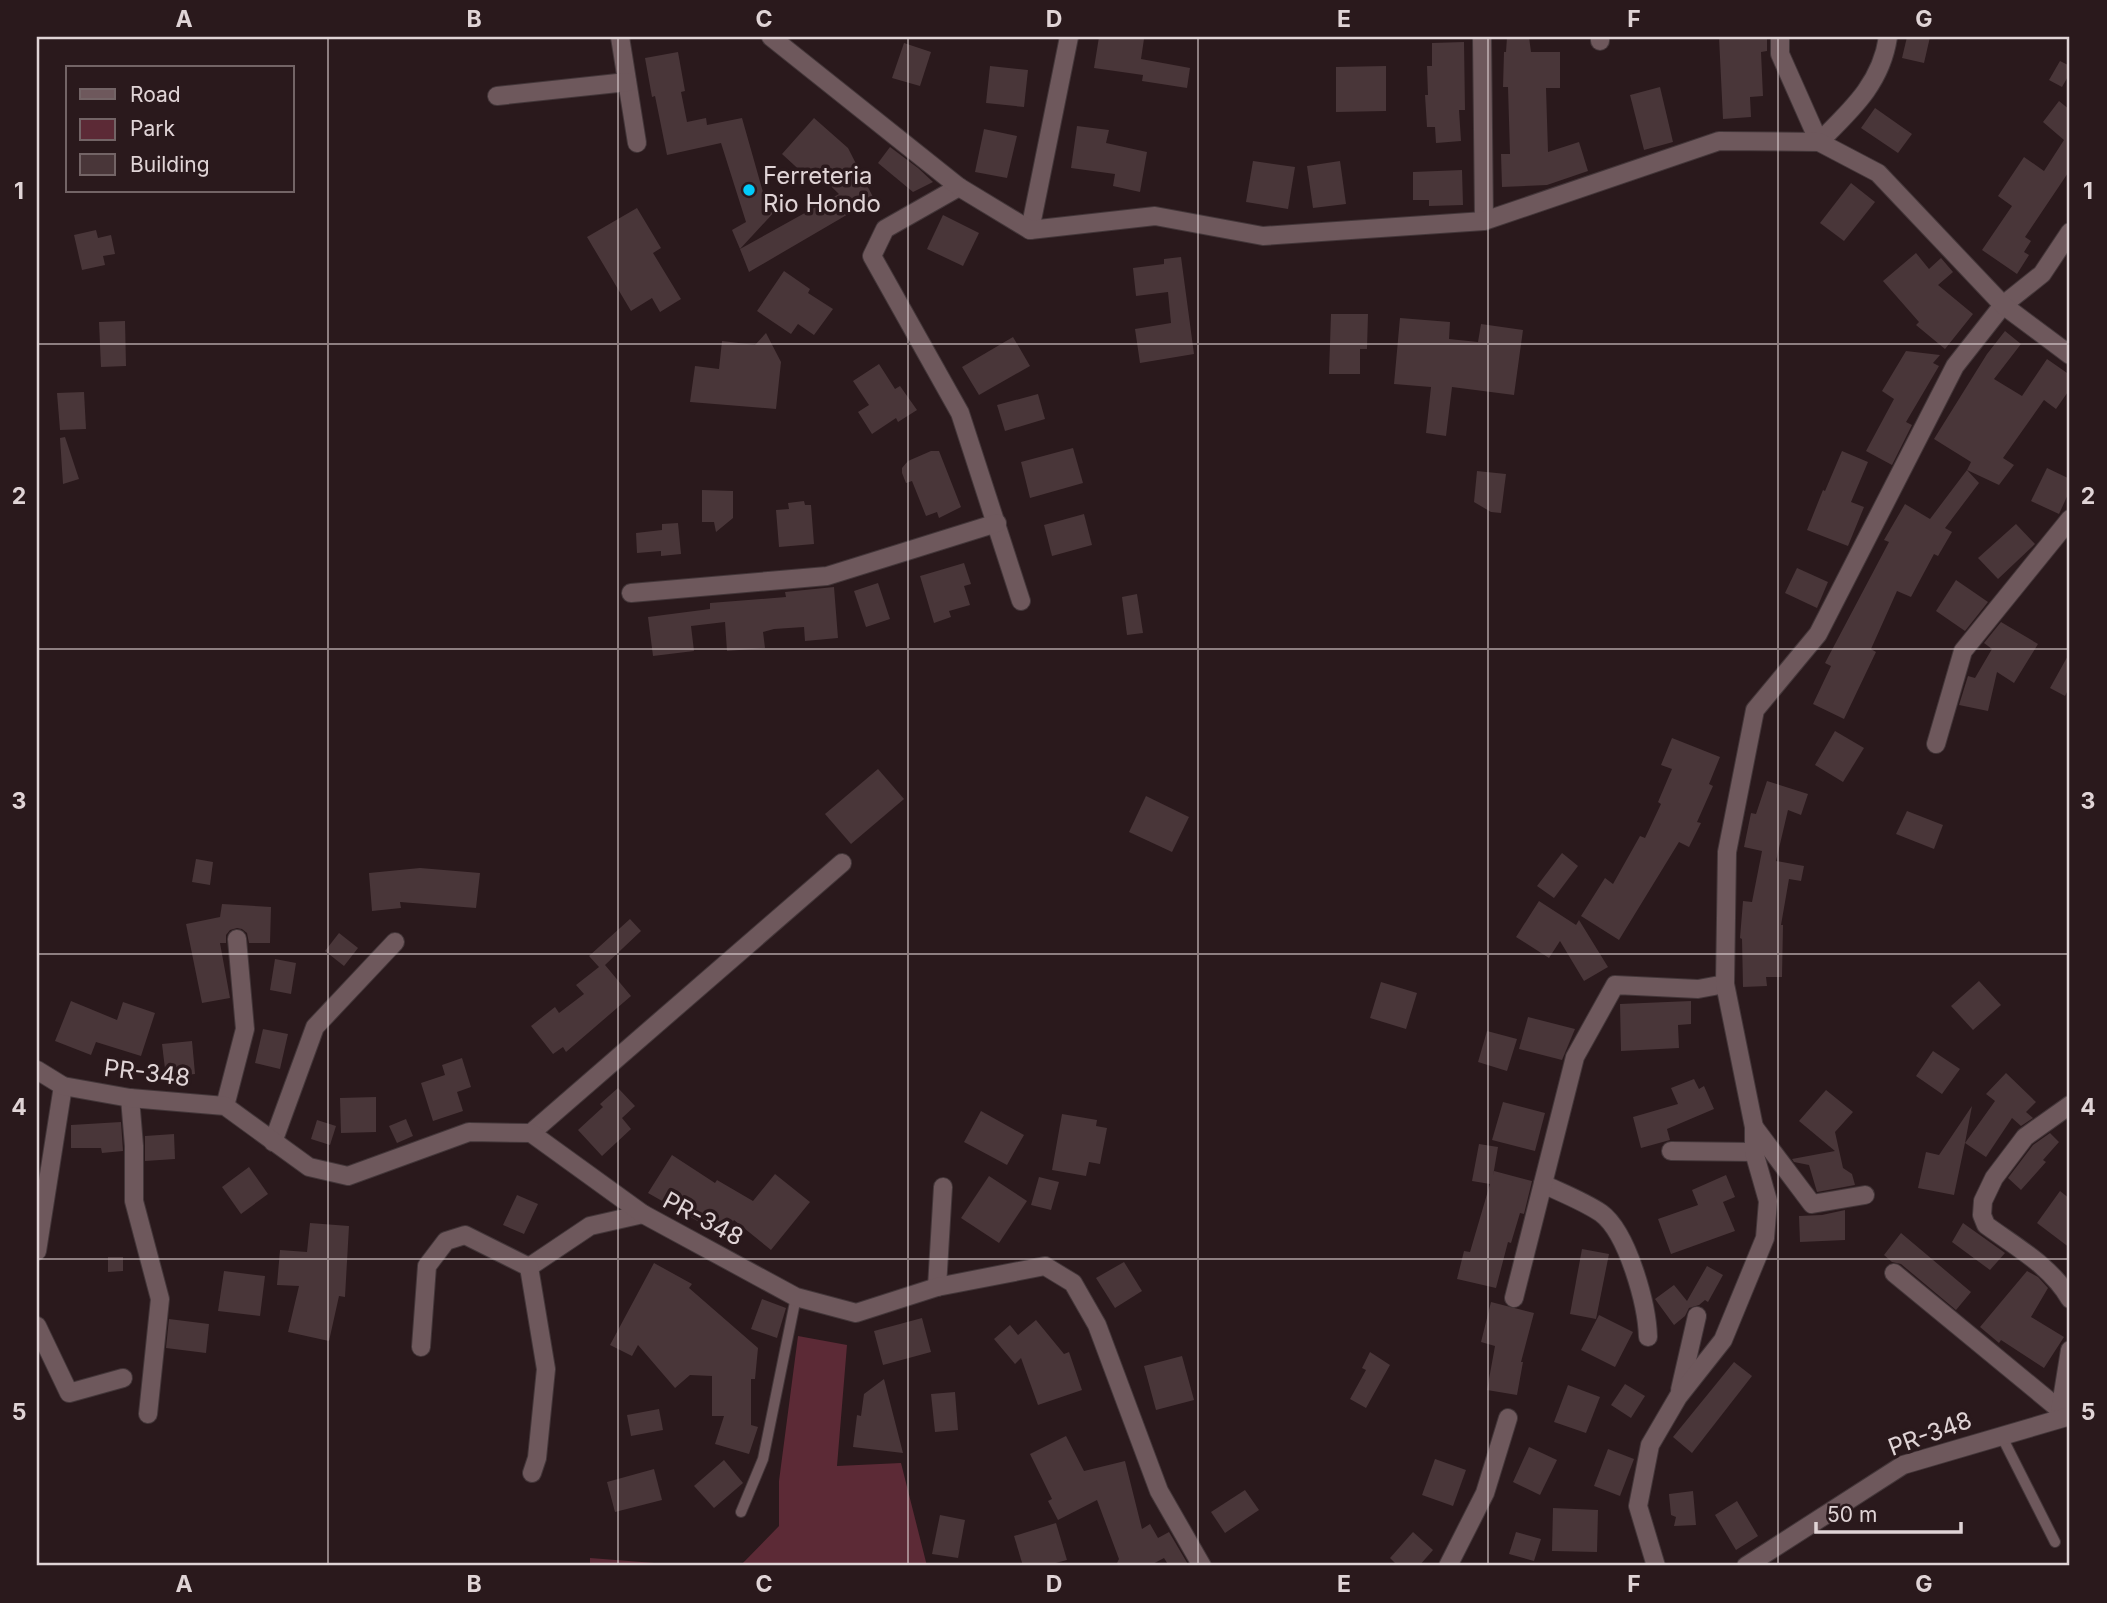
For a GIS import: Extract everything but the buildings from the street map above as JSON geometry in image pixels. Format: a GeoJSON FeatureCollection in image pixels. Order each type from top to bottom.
{"type":"FeatureCollection","features":[{"type":"Feature","properties":{"kind":"street"},"geometry":{"type":"LineString","coordinates":[[620,37],[636,143]]}},
{"type":"Feature","properties":{"kind":"street"},"geometry":{"type":"LineString","coordinates":[[771,37],[960,187],[1030,230],[1156,216],[1263,236],[1484,221],[1719,141],[1819,142],[1878,173],[2003,305],[2070,355]]}},
{"type":"Feature","properties":{"kind":"street"},"geometry":{"type":"LineString","coordinates":[[1030,230],[1069,37]]}},
{"type":"Feature","properties":{"kind":"street"},"geometry":{"type":"LineString","coordinates":[[1482,37],[1484,221]]}},
{"type":"Feature","properties":{"kind":"street"},"geometry":{"type":"LineString","coordinates":[[1780,37],[1780,54],[1819,142]]}},
{"type":"Feature","properties":{"kind":"street"},"geometry":{"type":"LineString","coordinates":[[1819,142],[1865,96],[1885,55],[1888,37]]}},
{"type":"Feature","properties":{"kind":"street"},"geometry":{"type":"LineString","coordinates":[[497,96],[627,82]]}},
{"type":"Feature","properties":{"kind":"street"},"geometry":{"type":"LineString","coordinates":[[960,187],[885,229],[872,256],[960,413],[1021,601]]}},
{"type":"Feature","properties":{"kind":"street"},"geometry":{"type":"LineString","coordinates":[[1656,1566],[1638,1506],[1650,1445],[1678,1397],[1723,1339],[1765,1238],[1768,1200],[1754,1152],[1754,1126],[1725,984],[1727,852],[1755,710],[1818,634],[1955,366],[2003,305],[2042,274],[2070,232]]}},
{"type":"Feature","properties":{"kind":"street"},"geometry":{"type":"LineString","coordinates":[[1936,744],[1962,651],[2070,519]]}},
{"type":"Feature","properties":{"kind":"street"},"geometry":{"type":"LineString","coordinates":[[631,593],[827,576],[997,523]]}},
{"type":"Feature","properties":{"kind":"street"},"geometry":{"type":"LineString","coordinates":[[237,939],[245,1029],[225,1106],[309,1167],[348,1176],[469,1132],[531,1133],[842,863]]}},
{"type":"Feature","properties":{"kind":"street"},"geometry":{"type":"LineString","coordinates":[[273,1142],[315,1027],[395,942]]}},
{"type":"Feature","properties":{"kind":"street"},"geometry":{"type":"LineString","coordinates":[[1514,1298],[1575,1058],[1615,985],[1698,989],[1725,984]]}},
{"type":"Feature","properties":{"kind":"street","name":"PR-348"},"geometry":{"type":"LineString","coordinates":[[37,1070],[63,1086],[130,1098],[225,1106]]}},
{"type":"Feature","properties":{"kind":"street"},"geometry":{"type":"LineString","coordinates":[[37,1251],[63,1086]]}},
{"type":"Feature","properties":{"kind":"street"},"geometry":{"type":"LineString","coordinates":[[130,1098],[134,1146],[134,1201],[160,1299],[148,1414]]}},
{"type":"Feature","properties":{"kind":"street"},"geometry":{"type":"LineString","coordinates":[[2070,1105],[2025,1137],[1994,1178],[1983,1201],[1982,1215],[1986,1225],[2049,1271],[2060,1282],[2070,1299]]}},
{"type":"Feature","properties":{"kind":"street"},"geometry":{"type":"LineString","coordinates":[[1754,1126],[1812,1204],[1866,1195]]}},
{"type":"Feature","properties":{"kind":"street","name":"PR-348"},"geometry":{"type":"LineString","coordinates":[[531,1133],[643,1214],[796,1297],[856,1313],[937,1287],[1045,1266],[1073,1283],[1097,1325],[1158,1491],[1202,1566]]}},
{"type":"Feature","properties":{"kind":"street"},"geometry":{"type":"LineString","coordinates":[[1671,1151],[1754,1152]]}},
{"type":"Feature","properties":{"kind":"street"},"geometry":{"type":"LineString","coordinates":[[1543,1184],[1604,1215],[1627,1249],[1645,1313],[1648,1337]]}},
{"type":"Feature","properties":{"kind":"street"},"geometry":{"type":"LineString","coordinates":[[937,1287],[943,1187]]}},
{"type":"Feature","properties":{"kind":"street"},"geometry":{"type":"LineString","coordinates":[[529,1267],[590,1226],[643,1214]]}},
{"type":"Feature","properties":{"kind":"street"},"geometry":{"type":"LineString","coordinates":[[421,1347],[428,1266],[446,1241],[465,1235],[529,1267]]}},
{"type":"Feature","properties":{"kind":"street"},"geometry":{"type":"LineString","coordinates":[[529,1267],[546,1369],[537,1458],[532,1472]]}},
{"type":"Feature","properties":{"kind":"street"},"geometry":{"type":"LineString","coordinates":[[1894,1273],[2063,1414]]}},
{"type":"Feature","properties":{"kind":"street"},"geometry":{"type":"LineString","coordinates":[[1678,1397],[1697,1315]]}},
{"type":"Feature","properties":{"kind":"street"},"geometry":{"type":"LineString","coordinates":[[37,1326],[69,1393],[123,1378]]}},
{"type":"Feature","properties":{"kind":"street"},"geometry":{"type":"LineString","coordinates":[[2063,1414],[2070,1350]]}},
{"type":"Feature","properties":{"kind":"street","name":"PR-348"},"geometry":{"type":"LineString","coordinates":[[1746,1566],[1903,1465],[2063,1414]]}},
{"type":"Feature","properties":{"kind":"street"},"geometry":{"type":"LineString","coordinates":[[1448,1566],[1485,1493],[1508,1418]]}},
{"type":"Feature","properties":{"kind":"lane"},"geometry":{"type":"LineString","coordinates":[[741,1512],[763,1458],[796,1297]]}},
{"type":"Feature","properties":{"kind":"lane"},"geometry":{"type":"LineString","coordinates":[[2001,1435],[2055,1542]]}},
{"type":"Feature","properties":{"kind":"green space"},"geometry":{"type":"Polygon","coordinates":[[[798,1336],[847,1345],[837,1466],[901,1463],[927,1566],[740,1566],[779,1526],[779,1481],[798,1336]]]}},
{"type":"Feature","properties":{"kind":"green space"},"geometry":{"type":"Polygon","coordinates":[[[590,1558],[693,1566],[590,1566],[590,1558]]]}},
{"type":"Feature","properties":{"kind":"place","name":"Ferreteria Rio Hondo"},"geometry":{"type":"Point","coordinates":[749,190]}}]}
